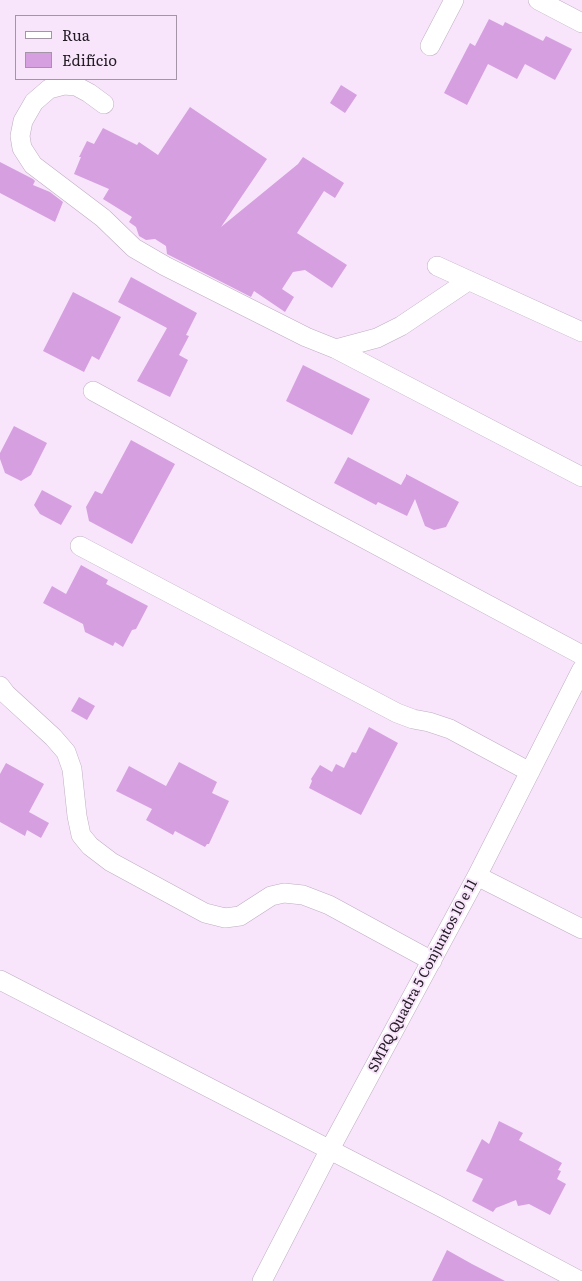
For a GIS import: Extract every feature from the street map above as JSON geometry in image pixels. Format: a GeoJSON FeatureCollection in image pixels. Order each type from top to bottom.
{"type":"FeatureCollection","features":[{"type":"Feature","properties":{"kind":"street"},"geometry":{"type":"LineString","coordinates":[[430,46],[454,0]]}},
{"type":"Feature","properties":{"kind":"street"},"geometry":{"type":"LineString","coordinates":[[538,0],[582,23]]}},
{"type":"Feature","properties":{"kind":"street"},"geometry":{"type":"LineString","coordinates":[[104,104],[76,86],[64,85],[49,88],[34,102],[23,121],[20,136],[22,148],[33,165],[103,218],[134,248],[306,337],[336,349],[582,477]]}},
{"type":"Feature","properties":{"kind":"street"},"geometry":{"type":"LineString","coordinates":[[437,266],[582,332]]}},
{"type":"Feature","properties":{"kind":"street"},"geometry":{"type":"LineString","coordinates":[[336,349],[377,338],[401,326],[468,280]]}},
{"type":"Feature","properties":{"kind":"street"},"geometry":{"type":"LineString","coordinates":[[93,391],[582,655]]}},
{"type":"Feature","properties":{"kind":"street"},"geometry":{"type":"LineString","coordinates":[[80,546],[397,713],[450,729],[530,772]]}},
{"type":"Feature","properties":{"kind":"street","name":"SMPQ Quadra 5 Conjuntos 10 e 11"},"geometry":{"type":"LineString","coordinates":[[262,1281],[329,1150],[477,876],[582,669]]}},
{"type":"Feature","properties":{"kind":"street"},"geometry":{"type":"LineString","coordinates":[[0,686],[6,694],[54,737],[66,752],[72,769],[77,816],[82,835],[90,846],[111,862],[205,913],[225,918],[240,916],[271,896],[284,893],[303,895],[329,905],[432,961]]}},
{"type":"Feature","properties":{"kind":"street"},"geometry":{"type":"LineString","coordinates":[[477,876],[582,929]]}},
{"type":"Feature","properties":{"kind":"street"},"geometry":{"type":"LineString","coordinates":[[0,980],[149,1055],[580,1281]]}},
{"type":"Feature","properties":{"kind":"building"},"geometry":{"type":"Polygon","coordinates":[[[489,19],[503,26],[505,22],[543,41],[546,36],[572,49],[555,80],[525,64],[517,79],[488,64],[467,105],[444,93],[470,43],[475,46],[489,19]]]}},
{"type":"Feature","properties":{"kind":"building"},"geometry":{"type":"Polygon","coordinates":[[[341,85],[357,95],[345,113],[330,103],[341,85]]]}},
{"type":"Feature","properties":{"kind":"building"},"geometry":{"type":"Polygon","coordinates":[[[190,107],[267,159],[221,227],[298,164],[303,157],[344,183],[335,198],[324,191],[297,233],[347,265],[332,288],[305,270],[293,272],[282,289],[294,297],[285,312],[254,291],[251,297],[167,254],[166,246],[155,239],[146,240],[139,236],[136,227],[129,222],[132,217],[103,199],[109,189],[74,174],[81,157],[79,157],[87,141],[94,144],[103,128],[137,145],[139,142],[158,155],[190,107]]]}},
{"type":"Feature","properties":{"kind":"building"},"geometry":{"type":"Polygon","coordinates":[[[0,162],[33,179],[35,181],[33,185],[50,192],[63,202],[55,222],[0,193],[0,162]]]}},
{"type":"Feature","properties":{"kind":"building"},"geometry":{"type":"Polygon","coordinates":[[[131,277],[197,313],[186,335],[189,336],[179,355],[188,360],[170,397],[137,381],[167,328],[118,302],[131,277]]]}},
{"type":"Feature","properties":{"kind":"building"},"geometry":{"type":"Polygon","coordinates":[[[73,292],[121,317],[99,360],[92,356],[84,372],[43,351],[73,292]]]}},
{"type":"Feature","properties":{"kind":"building"},"geometry":{"type":"Polygon","coordinates":[[[303,365],[370,399],[352,435],[286,401],[303,365]]]}},
{"type":"Feature","properties":{"kind":"building"},"geometry":{"type":"Polygon","coordinates":[[[14,426],[47,443],[31,475],[21,481],[5,473],[0,459],[0,453],[14,426]]]}},
{"type":"Feature","properties":{"kind":"building"},"geometry":{"type":"Polygon","coordinates":[[[131,440],[175,464],[132,544],[89,521],[86,507],[95,491],[102,494],[131,440]]]}},
{"type":"Feature","properties":{"kind":"building"},"geometry":{"type":"Polygon","coordinates":[[[348,457],[401,485],[406,474],[459,502],[446,527],[434,530],[425,526],[415,499],[407,516],[378,502],[376,505],[334,483],[348,457]]]}},
{"type":"Feature","properties":{"kind":"building"},"geometry":{"type":"Polygon","coordinates":[[[42,490],[72,506],[61,525],[40,514],[34,505],[42,490]]]}},
{"type":"Feature","properties":{"kind":"building"},"geometry":{"type":"Polygon","coordinates":[[[81,565],[108,580],[106,584],[148,606],[136,629],[132,630],[123,647],[115,642],[113,646],[85,632],[83,624],[43,603],[52,586],[66,594],[81,565]]]}},
{"type":"Feature","properties":{"kind":"building"},"geometry":{"type":"Polygon","coordinates":[[[79,697],[95,706],[87,720],[71,711],[79,697]]]}},
{"type":"Feature","properties":{"kind":"building"},"geometry":{"type":"Polygon","coordinates":[[[369,727],[398,743],[361,815],[309,788],[311,779],[320,765],[332,772],[336,764],[344,768],[352,752],[356,753],[369,727]]]}},
{"type":"Feature","properties":{"kind":"building"},"geometry":{"type":"Polygon","coordinates":[[[179,762],[217,782],[212,793],[229,801],[209,844],[205,847],[175,831],[173,835],[146,820],[152,809],[116,791],[129,766],[166,786],[179,762]]]}},
{"type":"Feature","properties":{"kind":"building"},"geometry":{"type":"Polygon","coordinates":[[[6,763],[44,784],[29,812],[49,823],[41,838],[27,830],[25,836],[0,822],[0,774],[6,763]]]}},
{"type":"Feature","properties":{"kind":"building"},"geometry":{"type":"Polygon","coordinates":[[[499,1121],[523,1133],[519,1140],[562,1163],[558,1170],[561,1171],[557,1179],[566,1184],[550,1215],[529,1204],[518,1206],[516,1200],[496,1208],[493,1212],[472,1201],[483,1179],[466,1171],[482,1139],[489,1144],[499,1121]]]}},
{"type":"Feature","properties":{"kind":"building"},"geometry":{"type":"Polygon","coordinates":[[[447,1250],[472,1264],[505,1281],[432,1281],[447,1250]]]}}]}
